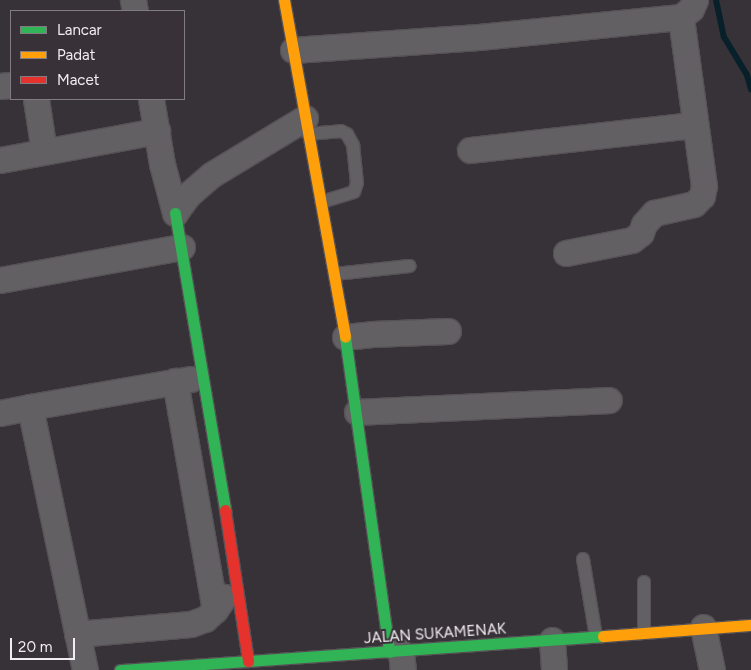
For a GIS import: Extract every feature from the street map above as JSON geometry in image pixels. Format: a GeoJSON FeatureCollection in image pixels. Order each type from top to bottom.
{"type":"FeatureCollection","features":[{"type":"Feature","properties":{"kind":"street"},"geometry":{"type":"LineString","coordinates":[[284,0],[335,274],[398,658]]}},
{"type":"Feature","properties":{"kind":"street"},"geometry":{"type":"LineString","coordinates":[[293,50],[480,37],[688,8],[694,125],[704,186],[702,196],[694,204],[654,212],[644,224],[641,233],[632,240],[566,253]]}},
{"type":"Feature","properties":{"kind":"street"},"geometry":{"type":"LineString","coordinates":[[36,100],[44,151]]}},
{"type":"Feature","properties":{"kind":"street"},"geometry":{"type":"LineString","coordinates":[[151,100],[162,164],[182,204],[182,247],[201,377],[248,661]]}},
{"type":"Feature","properties":{"kind":"street"},"geometry":{"type":"LineString","coordinates":[[470,150],[694,125]]}},
{"type":"Feature","properties":{"kind":"street"},"geometry":{"type":"LineString","coordinates":[[182,204],[211,175],[307,126]]}},
{"type":"Feature","properties":{"kind":"street"},"geometry":{"type":"LineString","coordinates":[[0,160],[157,130]]}},
{"type":"Feature","properties":{"kind":"street"},"geometry":{"type":"LineString","coordinates":[[0,280],[182,247]]}},
{"type":"Feature","properties":{"kind":"street"},"geometry":{"type":"LineString","coordinates":[[345,338],[372,334],[448,331]]}},
{"type":"Feature","properties":{"kind":"street"},"geometry":{"type":"LineString","coordinates":[[0,413],[201,377]]}},
{"type":"Feature","properties":{"kind":"street"},"geometry":{"type":"LineString","coordinates":[[175,382],[215,610]]}},
{"type":"Feature","properties":{"kind":"street"},"geometry":{"type":"LineString","coordinates":[[357,412],[609,400]]}},
{"type":"Feature","properties":{"kind":"street"},"geometry":{"type":"LineString","coordinates":[[30,407],[85,670]]}},
{"type":"Feature","properties":{"kind":"street"},"geometry":{"type":"LineString","coordinates":[[199,516],[224,509]]}},
{"type":"Feature","properties":{"kind":"street"},"geometry":{"type":"LineString","coordinates":[[77,634],[191,624],[205,618],[215,610],[234,578]]}},
{"type":"Feature","properties":{"kind":"street","name":"JALAN SUKAMENAK"},"geometry":{"type":"LineString","coordinates":[[120,670],[248,661],[398,658],[552,640],[703,627],[751,625]]}},
{"type":"Feature","properties":{"kind":"street"},"geometry":{"type":"LineString","coordinates":[[703,627],[712,670]]}},
{"type":"Feature","properties":{"kind":"street"},"geometry":{"type":"LineString","coordinates":[[552,640],[554,670]]}},
{"type":"Feature","properties":{"kind":"lane"},"geometry":{"type":"LineString","coordinates":[[307,126],[340,131],[347,134],[353,145],[357,183],[354,192],[321,202]]}},
{"type":"Feature","properties":{"kind":"lane"},"geometry":{"type":"LineString","coordinates":[[335,274],[410,266]]}},
{"type":"Feature","properties":{"kind":"lane"},"geometry":{"type":"LineString","coordinates":[[583,559],[596,637]]}},
{"type":"Feature","properties":{"kind":"lane"},"geometry":{"type":"LineString","coordinates":[[644,582],[644,632]]}},
{"type":"Feature","properties":{"kind":"waterway"},"geometry":{"type":"LineString","coordinates":[[716,0],[724,37],[747,75],[751,89]]}},
{"type":"Feature","properties":{"kind":"traffic: fast"},"geometry":{"type":"LineString","coordinates":[[175,213],[225,510]]}},
{"type":"Feature","properties":{"kind":"traffic: fast"},"geometry":{"type":"LineString","coordinates":[[345,337],[389,652]]}},
{"type":"Feature","properties":{"kind":"traffic: fast"},"geometry":{"type":"LineString","coordinates":[[120,670],[603,636]]}},
{"type":"Feature","properties":{"kind":"traffic: slow"},"geometry":{"type":"LineString","coordinates":[[284,0],[345,337]]}},
{"type":"Feature","properties":{"kind":"traffic: slow"},"geometry":{"type":"LineString","coordinates":[[603,636],[751,625]]}},
{"type":"Feature","properties":{"kind":"traffic: jam"},"geometry":{"type":"LineString","coordinates":[[225,510],[248,661]]}}]}
